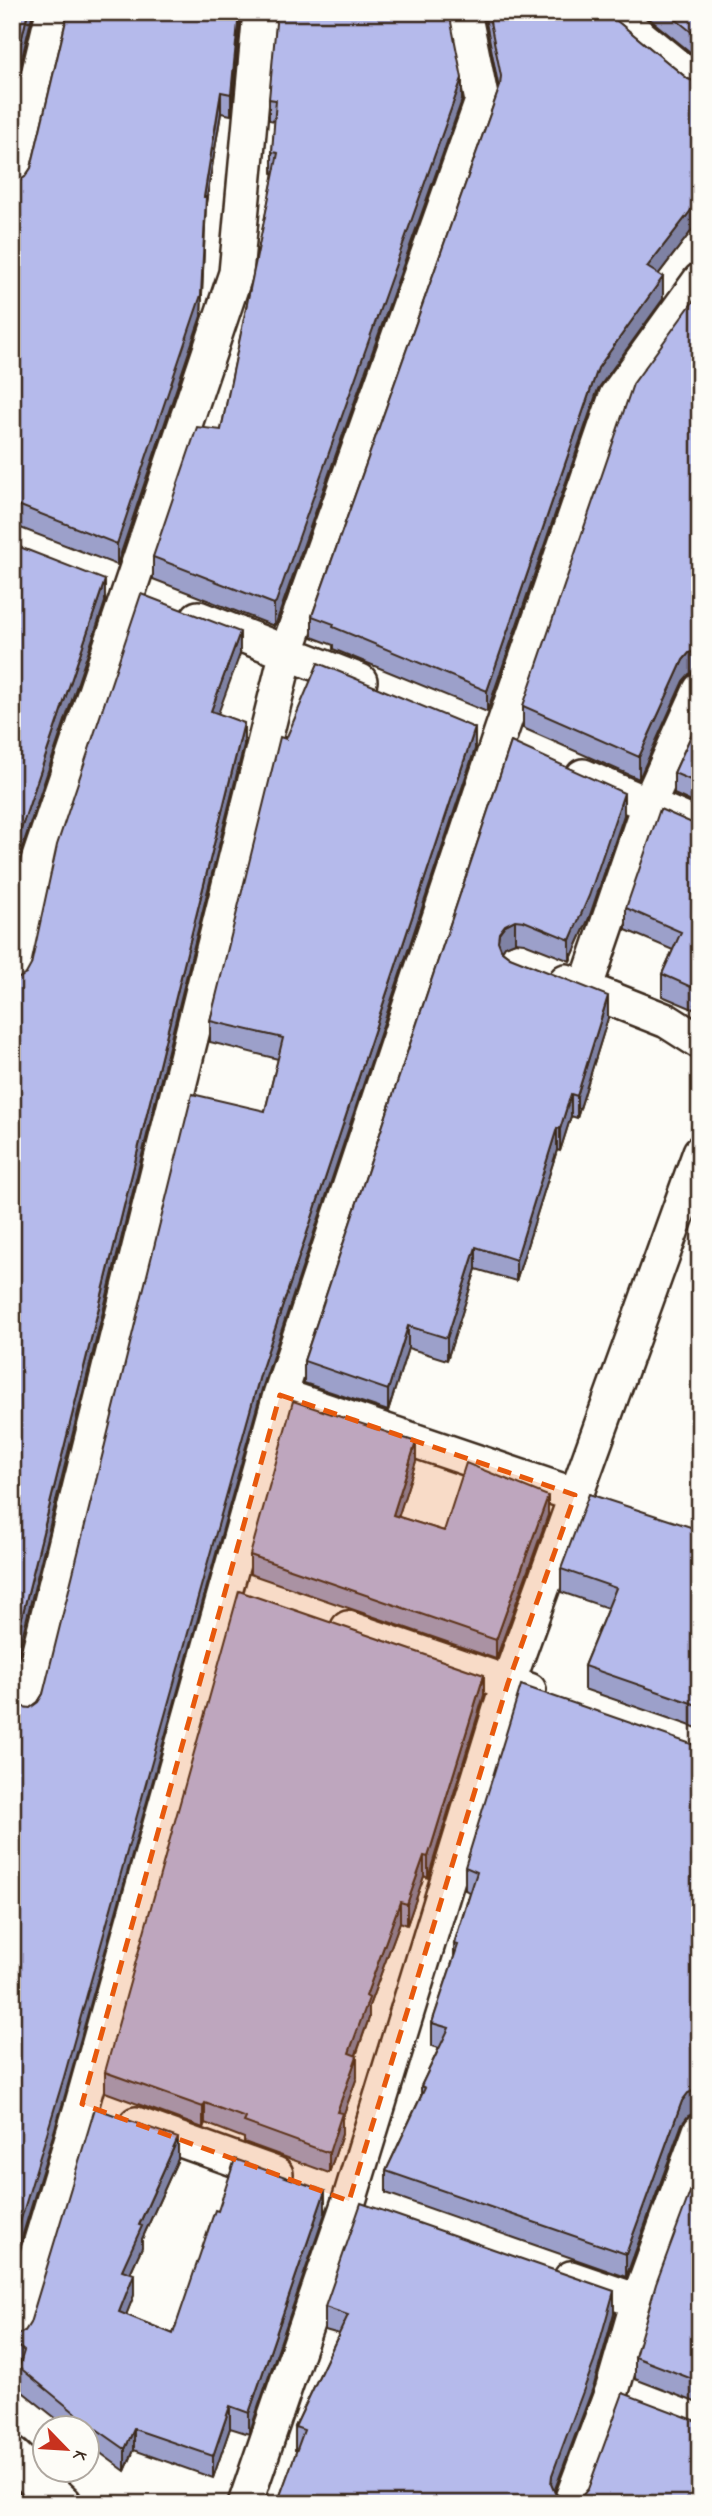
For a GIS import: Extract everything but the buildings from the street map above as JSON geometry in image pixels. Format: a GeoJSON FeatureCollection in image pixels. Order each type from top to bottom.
{"type":"FeatureCollection","features":[{"type":"Feature","properties":{"kind":"main road"},"geometry":{"type":"LineString","coordinates":[[12,2457],[62,2504]]}},
{"type":"Feature","properties":{"kind":"street"},"geometry":{"type":"LineString","coordinates":[[12,186],[53,12]]}},
{"type":"Feature","properties":{"kind":"street"},"geometry":{"type":"LineString","coordinates":[[12,982],[38,861],[137,595],[236,273],[260,12]]}},
{"type":"Feature","properties":{"kind":"street"},"geometry":{"type":"LineString","coordinates":[[12,1708],[24,1711],[287,651],[482,101],[464,12]]}},
{"type":"Feature","properties":{"kind":"street"},"geometry":{"type":"LineString","coordinates":[[620,12],[624,23],[700,85]]}},
{"type":"Feature","properties":{"kind":"street"},"geometry":{"type":"LineString","coordinates":[[12,2338],[239,1591],[280,1395],[499,738],[616,396],[700,281]]}},
{"type":"Feature","properties":{"kind":"street"},"geometry":{"type":"LineString","coordinates":[[137,595],[387,692]]}},
{"type":"Feature","properties":{"kind":"street"},"geometry":{"type":"LineString","coordinates":[[585,989],[648,804],[700,690]]}},
{"type":"Feature","properties":{"kind":"street"},"geometry":{"type":"LineString","coordinates":[[561,766],[700,827]]}},
{"type":"Feature","properties":{"kind":"street"},"geometry":{"type":"LineString","coordinates":[[539,970],[667,1021],[700,1042]]}},
{"type":"Feature","properties":{"kind":"street"},"geometry":{"type":"LineString","coordinates":[[246,2504],[339,2197],[508,1683],[700,1152]]}},
{"type":"Feature","properties":{"kind":"street"},"geometry":{"type":"LineString","coordinates":[[280,1395],[575,1495]]}},
{"type":"Feature","properties":{"kind":"street"},"geometry":{"type":"LineString","coordinates":[[325,1620],[559,1700]]}},
{"type":"Feature","properties":{"kind":"street"},"geometry":{"type":"LineString","coordinates":[[82,2104],[339,2197]]}},
{"type":"Feature","properties":{"kind":"street"},"geometry":{"type":"LineString","coordinates":[[570,2504],[624,2396],[638,2301],[700,2131]]}},
{"type":"Feature","properties":{"kind":"street"},"geometry":{"type":"LineString","coordinates":[[546,2269],[638,2301]]}},
{"type":"Feature","properties":{"kind":"highlighted area"},"geometry":{"type":"Polygon","coordinates":[[[280,1395],[575,1495],[508,1683],[349,2201],[82,2104],[280,1395]]]}}]}
